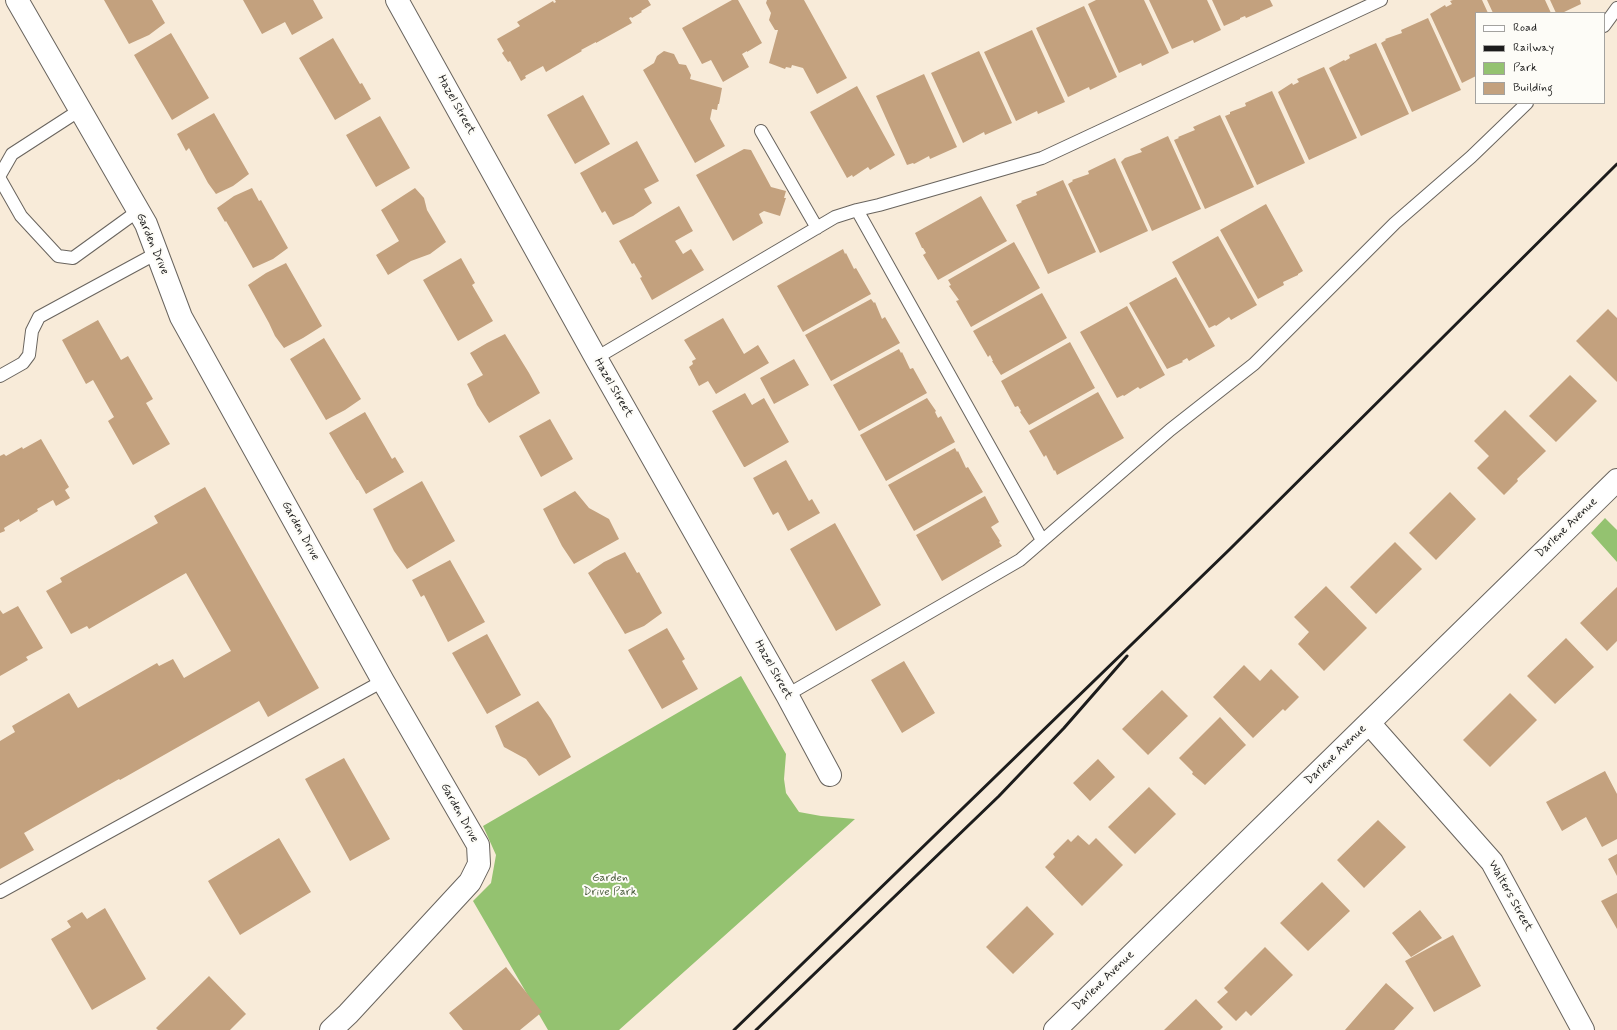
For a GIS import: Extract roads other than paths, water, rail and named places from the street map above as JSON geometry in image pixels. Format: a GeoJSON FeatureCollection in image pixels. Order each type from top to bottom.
{"type":"FeatureCollection","features":[{"type":"Feature","properties":{"kind":"street","name":"Garden Drive"},"geometry":{"type":"LineString","coordinates":[[17,0],[146,224],[181,316],[383,681],[478,844],[479,864],[470,882],[348,1014],[331,1030]]}},
{"type":"Feature","properties":{"kind":"street","name":"Hazel Street"},"geometry":{"type":"LineString","coordinates":[[397,0],[596,358],[787,695],[830,775]]}},
{"type":"Feature","properties":{"kind":"street","name":"Darlene Avenue"},"geometry":{"type":"LineString","coordinates":[[1054,1030],[1617,480]]}},
{"type":"Feature","properties":{"kind":"street","name":"Walters Street"},"geometry":{"type":"LineString","coordinates":[[1369,723],[1492,862],[1583,1030]]}},
{"type":"Feature","properties":{"kind":"lane"},"geometry":{"type":"LineString","coordinates":[[596,358],[835,217],[1042,158],[1381,0]]}},
{"type":"Feature","properties":{"kind":"lane"},"geometry":{"type":"LineString","coordinates":[[1605,25],[1617,8]]}},
{"type":"Feature","properties":{"kind":"lane"},"geometry":{"type":"LineString","coordinates":[[787,695],[1020,560],[1170,430],[1254,364],[1395,223],[1472,157],[1526,104]]}},
{"type":"Feature","properties":{"kind":"lane"},"geometry":{"type":"LineString","coordinates":[[0,175],[12,154],[80,110]]}},
{"type":"Feature","properties":{"kind":"lane"},"geometry":{"type":"LineString","coordinates":[[760,131],[817,228]]}},
{"type":"Feature","properties":{"kind":"lane"},"geometry":{"type":"LineString","coordinates":[[0,178],[21,216],[58,256],[73,258],[138,211]]}},
{"type":"Feature","properties":{"kind":"lane"},"geometry":{"type":"LineString","coordinates":[[857,210],[1042,540]]}},
{"type":"Feature","properties":{"kind":"lane"},"geometry":{"type":"LineString","coordinates":[[0,376],[23,363],[29,355],[32,331],[39,317],[157,253]]}},
{"type":"Feature","properties":{"kind":"lane"},"geometry":{"type":"LineString","coordinates":[[0,892],[383,681]]}},
{"type":"Feature","properties":{"kind":"railway"},"geometry":{"type":"LineString","coordinates":[[734,1030],[1230,549],[1617,164]]}},
{"type":"Feature","properties":{"kind":"railway"},"geometry":{"type":"LineString","coordinates":[[756,1030],[999,796],[1064,728],[1127,656]]}},
{"type":"Feature","properties":{"kind":"park label","name":"Garden Drive Park"},"geometry":{"type":"Point","coordinates":[610,885]}}]}
